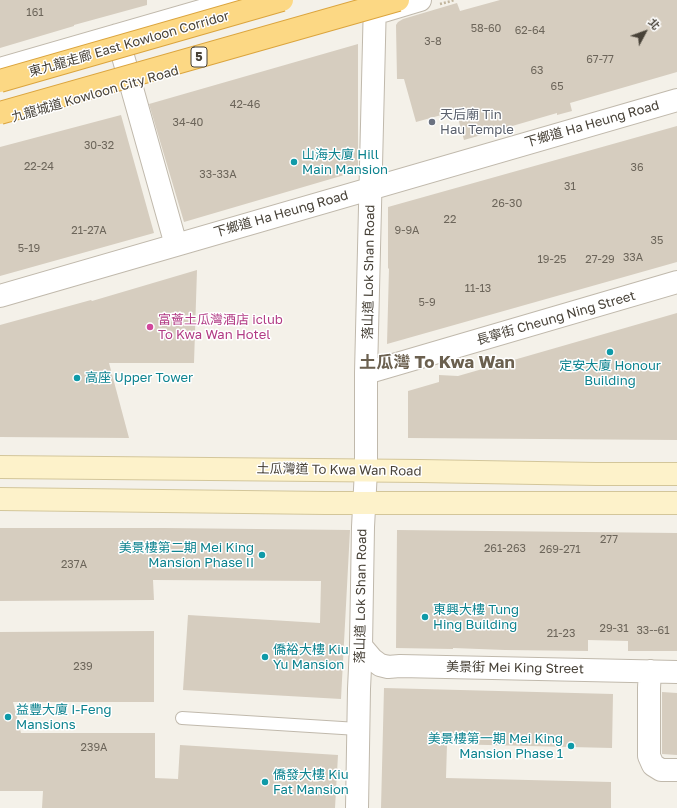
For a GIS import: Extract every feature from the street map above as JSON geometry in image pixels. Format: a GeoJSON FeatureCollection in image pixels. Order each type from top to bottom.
{"type":"FeatureCollection","features":[{"type":"Feature","properties":{"kind":"highway","name":"東九龍走廊 East Kowloon Corridor"},"geometry":{"type":"LineString","coordinates":[[0,81],[282,0]]}},
{"type":"Feature","properties":{"kind":"highway","name":"5"},"geometry":{"type":"LineString","coordinates":[[0,113],[398,0]]}},
{"type":"Feature","properties":{"kind":"main road","name":"土瓜灣道 To Kwa Wan Road"},"geometry":{"type":"LineString","coordinates":[[0,467],[677,474]]}},
{"type":"Feature","properties":{"kind":"main road"},"geometry":{"type":"LineString","coordinates":[[0,499],[364,503],[677,503]]}},
{"type":"Feature","properties":{"kind":"street"},"geometry":{"type":"LineString","coordinates":[[0,69],[239,0]]}},
{"type":"Feature","properties":{"kind":"street","name":"九龍城道 Kowloon City Road"},"geometry":{"type":"LineString","coordinates":[[0,121],[131,84],[374,7],[420,0]]}},
{"type":"Feature","properties":{"kind":"street","name":"落山道 Lok Shan Road"},"geometry":{"type":"LineString","coordinates":[[357,808],[366,470],[366,373],[374,7]]}},
{"type":"Feature","properties":{"kind":"street"},"geometry":{"type":"LineString","coordinates":[[117,35],[176,245]]}},
{"type":"Feature","properties":{"kind":"street","name":"下鄉道 Ha Heung Road"},"geometry":{"type":"LineString","coordinates":[[0,296],[677,100]]}},
{"type":"Feature","properties":{"kind":"street","name":"長寧街 Cheung Ning Street"},"geometry":{"type":"LineString","coordinates":[[366,373],[677,282]]}},
{"type":"Feature","properties":{"kind":"street","name":"美景街 Mei King Street"},"geometry":{"type":"LineString","coordinates":[[361,646],[372,659],[380,665],[388,667],[408,666],[677,672]]}},
{"type":"Feature","properties":{"kind":"street"},"geometry":{"type":"LineString","coordinates":[[650,671],[649,756],[653,765],[661,770],[677,770]]}},
{"type":"Feature","properties":{"kind":"lane"},"geometry":{"type":"LineString","coordinates":[[182,718],[358,729]]}},
{"type":"Feature","properties":{"kind":"building"},"geometry":{"type":"Polygon","coordinates":[[[0,0],[147,0],[147,5],[74,25],[0,48],[0,0]]]}},
{"type":"Feature","properties":{"kind":"building"},"geometry":{"type":"Polygon","coordinates":[[[500,0],[677,0],[677,72],[570,103],[572,111],[557,115],[557,113],[464,140],[456,111],[416,122],[404,79],[397,79],[396,25],[398,22],[403,19],[457,3],[460,11],[500,0]]]}},
{"type":"Feature","properties":{"kind":"building"},"geometry":{"type":"Polygon","coordinates":[[[358,44],[358,171],[184,222],[149,104],[358,44]]]}},
{"type":"Feature","properties":{"kind":"building"},"geometry":{"type":"Polygon","coordinates":[[[121,115],[154,233],[0,276],[0,147],[121,115]]]}},
{"type":"Feature","properties":{"kind":"building"},"geometry":{"type":"Polygon","coordinates":[[[677,126],[677,262],[387,344],[389,268],[388,269],[388,207],[677,126]]]}},
{"type":"Feature","properties":{"kind":"building"},"geometry":{"type":"Polygon","coordinates":[[[197,270],[194,363],[109,363],[129,438],[0,437],[0,325],[91,300],[92,301],[197,270]]]}},
{"type":"Feature","properties":{"kind":"building","name":"定安大廈 Honour Building"},"geometry":{"type":"Polygon","coordinates":[[[677,313],[677,440],[408,438],[408,391],[439,382],[439,375],[458,376],[677,313]]]}},
{"type":"Feature","properties":{"kind":"building"},"geometry":{"type":"Polygon","coordinates":[[[0,528],[350,530],[341,699],[183,690],[188,615],[320,623],[321,581],[153,580],[154,600],[0,601],[0,528]]]}},
{"type":"Feature","properties":{"kind":"building"},"geometry":{"type":"Polygon","coordinates":[[[397,530],[677,533],[677,651],[628,651],[628,641],[588,640],[588,651],[396,648],[397,530]]]}},
{"type":"Feature","properties":{"kind":"building"},"geometry":{"type":"Polygon","coordinates":[[[154,631],[154,702],[13,702],[21,733],[155,733],[155,778],[178,779],[180,745],[338,755],[335,808],[42,808],[43,791],[0,791],[0,632],[154,631]]]}},
{"type":"Feature","properties":{"kind":"building","name":"美景樓第一期 Mei King Mansion Phase 1"},"geometry":{"type":"Polygon","coordinates":[[[384,688],[613,694],[612,748],[447,744],[446,778],[611,782],[611,808],[381,808],[384,688]]]}},
{"type":"Feature","properties":{"kind":"building"},"geometry":{"type":"Polygon","coordinates":[[[662,692],[677,693],[677,755],[662,754],[662,692]]]}},
{"type":"Feature","properties":{"kind":"place","name":"天后廟 Tin Hau Temple"},"geometry":{"type":"Point","coordinates":[432,122]}},
{"type":"Feature","properties":{"kind":"place","name":"山海大廈 Hill Main Mansion"},"geometry":{"type":"Point","coordinates":[294,162]}},
{"type":"Feature","properties":{"kind":"place","name":"富薈土瓜灣酒店 iclub To Kwa Wan Hotel"},"geometry":{"type":"Point","coordinates":[150,327]}},
{"type":"Feature","properties":{"kind":"place","name":"定安大廈 Honour Building"},"geometry":{"type":"Point","coordinates":[610,352]}},
{"type":"Feature","properties":{"kind":"place","name":"高座 Upper Tower"},"geometry":{"type":"Point","coordinates":[77,378]}},
{"type":"Feature","properties":{"kind":"place","name":"美景樓第二期 Mei King Mansion Phase II"},"geometry":{"type":"Point","coordinates":[262,555]}},
{"type":"Feature","properties":{"kind":"place","name":"東興大樓 Tung Hing Building"},"geometry":{"type":"Point","coordinates":[425,617]}},
{"type":"Feature","properties":{"kind":"place","name":"僑裕大樓 Kiu Yu Mansion"},"geometry":{"type":"Point","coordinates":[265,657]}},
{"type":"Feature","properties":{"kind":"place","name":"益豐大廈 I-Feng Mansions"},"geometry":{"type":"Point","coordinates":[8,717]}},
{"type":"Feature","properties":{"kind":"place","name":"美景樓第一期 Mei King Mansion Phase 1"},"geometry":{"type":"Point","coordinates":[571,746]}},
{"type":"Feature","properties":{"kind":"place","name":"僑發大樓 Kiu Fat Mansion"},"geometry":{"type":"Point","coordinates":[265,782]}},
{"type":"Feature","properties":{"kind":"district","name":"土瓜灣 To Kwa Wan"},"geometry":{"type":"Point","coordinates":[437,363]}}]}
